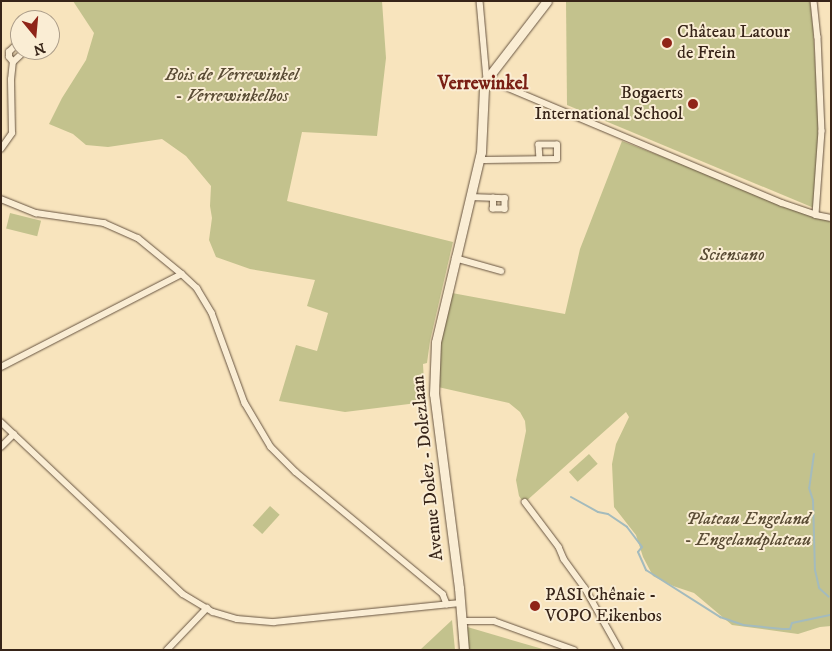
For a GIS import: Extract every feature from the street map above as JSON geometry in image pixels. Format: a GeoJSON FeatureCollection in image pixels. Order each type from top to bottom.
{"type":"FeatureCollection","features":[{"type":"Feature","properties":{"kind":"street","name":"Avenue Dolez - Dolezlaan"},"geometry":{"type":"LineString","coordinates":[[464,650],[460,603],[436,417],[433,372],[436,342],[479,160],[484,90],[487,79],[480,1]]}},
{"type":"Feature","properties":{"kind":"street"},"geometry":{"type":"LineString","coordinates":[[547,1],[487,79],[816,215],[831,218]]}},
{"type":"Feature","properties":{"kind":"street"},"geometry":{"type":"LineString","coordinates":[[814,1],[818,36],[822,114],[816,215]]}},
{"type":"Feature","properties":{"kind":"street"},"geometry":{"type":"LineString","coordinates":[[1,149],[12,132],[11,80],[13,62]]}},
{"type":"Feature","properties":{"kind":"street"},"geometry":{"type":"LineString","coordinates":[[479,160],[540,159]]}},
{"type":"Feature","properties":{"kind":"street"},"geometry":{"type":"LineString","coordinates":[[470,197],[493,198]]}},
{"type":"Feature","properties":{"kind":"street"},"geometry":{"type":"LineString","coordinates":[[1,199],[36,213],[104,223],[138,238],[182,274],[197,288],[212,313],[246,403],[271,447],[296,472],[443,594],[447,604]]}},
{"type":"Feature","properties":{"kind":"street"},"geometry":{"type":"LineString","coordinates":[[455,258],[501,271]]}},
{"type":"Feature","properties":{"kind":"street"},"geometry":{"type":"LineString","coordinates":[[1,367],[182,274]]}},
{"type":"Feature","properties":{"kind":"street"},"geometry":{"type":"LineString","coordinates":[[1,422],[183,594],[207,608],[237,619],[274,622],[460,603]]}},
{"type":"Feature","properties":{"kind":"street"},"geometry":{"type":"LineString","coordinates":[[1,447],[14,434]]}},
{"type":"Feature","properties":{"kind":"street"},"geometry":{"type":"LineString","coordinates":[[525,502],[559,547],[564,559],[585,588],[620,650]]}},
{"type":"Feature","properties":{"kind":"street"},"geometry":{"type":"LineString","coordinates":[[167,650],[207,608]]}},
{"type":"Feature","properties":{"kind":"street"},"geometry":{"type":"LineString","coordinates":[[462,621],[494,621],[574,650]]}},
{"type":"Feature","properties":{"kind":"green space","name":"Bois de Verrewinkel - Verrewinkelbos"},"geometry":{"type":"Polygon","coordinates":[[[73,1],[382,1],[386,58],[377,136],[302,132],[287,201],[453,242],[430,341],[427,363],[423,364],[425,402],[345,412],[279,401],[296,345],[317,351],[328,313],[307,306],[315,280],[250,269],[216,257],[209,240],[212,218],[210,206],[211,186],[186,156],[162,139],[108,147],[86,145],[73,134],[49,124],[62,98],[86,60],[94,33],[73,1]]]}},
{"type":"Feature","properties":{"kind":"green space","name":"Bogaerts International School"},"geometry":{"type":"Polygon","coordinates":[[[566,1],[810,1],[819,128],[814,208],[567,105],[566,1]]]}},
{"type":"Feature","properties":{"kind":"green space","name":"Plateau Engeland - Engelandplateau"},"geometry":{"type":"Polygon","coordinates":[[[622,141],[831,222],[831,626],[820,627],[798,634],[732,625],[694,593],[673,586],[653,576],[643,557],[636,535],[614,507],[612,464],[616,444],[629,417],[626,412],[524,503],[519,496],[516,480],[526,431],[525,421],[520,412],[509,403],[438,387],[439,347],[452,293],[565,314],[580,249],[622,141]]]}},
{"type":"Feature","properties":{"kind":"green space"},"geometry":{"type":"Polygon","coordinates":[[[10,213],[41,221],[37,236],[6,229],[10,213]]]}},
{"type":"Feature","properties":{"kind":"green space"},"geometry":{"type":"Polygon","coordinates":[[[589,454],[598,464],[578,482],[569,472],[589,454]]]}},
{"type":"Feature","properties":{"kind":"green space"},"geometry":{"type":"Polygon","coordinates":[[[270,506],[280,515],[262,534],[253,525],[270,506]]]}},
{"type":"Feature","properties":{"kind":"green space"},"geometry":{"type":"Polygon","coordinates":[[[452,620],[455,650],[420,650],[452,620]]]}},
{"type":"Feature","properties":{"kind":"green space"},"geometry":{"type":"Polygon","coordinates":[[[464,626],[546,650],[466,650],[464,626]]]}},
{"type":"Feature","properties":{"kind":"waterway"},"geometry":{"type":"LineString","coordinates":[[814,454],[809,488],[813,500],[815,570],[819,588],[829,597]]}},
{"type":"Feature","properties":{"kind":"waterway"},"geometry":{"type":"LineString","coordinates":[[571,497],[598,512],[608,514],[627,527],[642,547],[638,552],[646,570],[720,617],[743,625],[790,629],[792,623],[831,615]]}},
{"type":"Feature","properties":{"kind":"place","name":"Château Latour de Frein"},"geometry":{"type":"Point","coordinates":[667,43]}},
{"type":"Feature","properties":{"kind":"place","name":"Bogaerts International School"},"geometry":{"type":"Point","coordinates":[693,104]}},
{"type":"Feature","properties":{"kind":"place","name":"PASI Chênaie - VOPO Eikenbos"},"geometry":{"type":"Point","coordinates":[535,606]}},
{"type":"Feature","properties":{"kind":"district","name":"Verrewinkel"},"geometry":{"type":"Point","coordinates":[483,84]}},
{"type":"Feature","properties":{"kind":"park label","name":"Sciensano"},"geometry":{"type":"Point","coordinates":[732,255]}}]}
